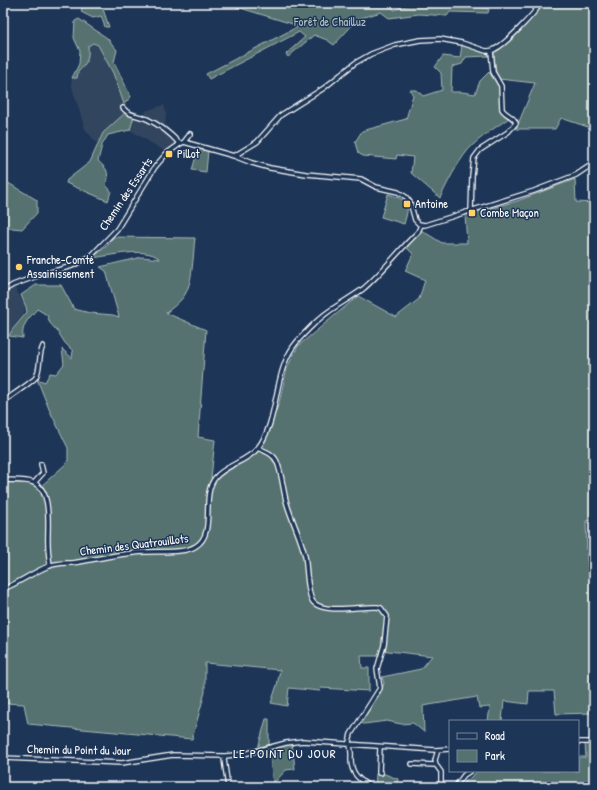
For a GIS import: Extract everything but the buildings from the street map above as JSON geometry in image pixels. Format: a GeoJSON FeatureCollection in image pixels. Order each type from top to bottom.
{"type":"FeatureCollection","features":[{"type":"Feature","properties":{"kind":"street"},"geometry":{"type":"LineString","coordinates":[[234,156],[257,142],[282,115],[324,88],[355,63],[371,54],[395,45],[420,40],[440,39],[453,40],[486,51],[491,51],[507,39],[541,3]]}},
{"type":"Feature","properties":{"kind":"street"},"geometry":{"type":"LineString","coordinates":[[471,212],[474,158],[480,150],[508,132],[516,123],[514,118],[504,112],[502,108],[501,86],[493,72],[491,51]]}},
{"type":"Feature","properties":{"kind":"street"},"geometry":{"type":"LineString","coordinates":[[122,108],[129,114],[147,119],[159,125],[182,143],[234,156],[270,168],[306,174],[361,179],[376,187],[398,192],[408,199],[415,220],[421,225],[471,212],[565,180],[576,175],[594,163]]}},
{"type":"Feature","properties":{"kind":"street","name":"Chemin des Essarts"},"geometry":{"type":"LineString","coordinates":[[3,291],[6,288],[37,276],[72,266],[91,256],[116,229],[155,167],[166,154],[182,143],[190,134]]}},
{"type":"Feature","properties":{"kind":"street","name":"Chemin des Quatrouillots"},"geometry":{"type":"LineString","coordinates":[[3,589],[59,563],[78,562],[122,554],[185,550],[195,547],[202,540],[207,529],[209,494],[214,479],[223,471],[247,458],[258,448],[271,420],[286,360],[294,346],[322,317],[363,289],[418,232],[421,225]]}},
{"type":"Feature","properties":{"kind":"street"},"geometry":{"type":"LineString","coordinates":[[3,402],[33,381],[38,371],[40,351],[43,346]]}},
{"type":"Feature","properties":{"kind":"street"},"geometry":{"type":"LineString","coordinates":[[258,448],[272,455],[278,462],[286,503],[305,555],[311,600],[317,605],[328,608],[382,608],[387,616],[383,648],[377,669],[380,688],[351,734],[349,742],[352,748],[351,762],[353,771],[360,780],[370,787]]}},
{"type":"Feature","properties":{"kind":"street"},"geometry":{"type":"LineString","coordinates":[[34,483],[43,473],[41,464]]}},
{"type":"Feature","properties":{"kind":"street"},"geometry":{"type":"LineString","coordinates":[[3,480],[34,483],[41,489],[46,500],[48,515],[50,566]]}},
{"type":"Feature","properties":{"kind":"street","name":"Chemin du Point du Jour"},"geometry":{"type":"LineString","coordinates":[[3,758],[122,763],[173,755],[225,756],[244,754],[292,742],[303,741],[380,747],[438,750],[449,749]]}},
{"type":"Feature","properties":{"kind":"street"},"geometry":{"type":"LineString","coordinates":[[579,742],[594,742]]}},
{"type":"Feature","properties":{"kind":"street"},"geometry":{"type":"LineString","coordinates":[[380,747],[379,773],[382,773]]}},
{"type":"Feature","properties":{"kind":"street"},"geometry":{"type":"LineString","coordinates":[[438,750],[435,760],[436,765],[441,772],[441,787]]}},
{"type":"Feature","properties":{"kind":"street"},"geometry":{"type":"LineString","coordinates":[[225,756],[224,759],[228,787]]}},
{"type":"Feature","properties":{"kind":"street"},"geometry":{"type":"LineString","coordinates":[[412,764],[436,765]]}},
{"type":"Feature","properties":{"kind":"street"},"geometry":{"type":"LineString","coordinates":[[455,787],[464,775],[468,772]]}},
{"type":"Feature","properties":{"kind":"shaded area"},"geometry":{"type":"Polygon","coordinates":[[[93,43],[98,45],[113,73],[124,103],[127,101],[126,109],[121,108],[125,113],[103,133],[98,145],[85,129],[71,84],[72,78],[77,78],[78,72],[84,65],[88,46],[93,43]]]}},
{"type":"Feature","properties":{"kind":"shaded area"},"geometry":{"type":"Polygon","coordinates":[[[164,105],[166,113],[165,128],[146,118],[145,111],[164,105]]]}},
{"type":"Feature","properties":{"kind":"shaded area"},"geometry":{"type":"Polygon","coordinates":[[[134,116],[148,121],[162,129],[177,143],[166,152],[130,130],[134,116]]]}},
{"type":"Feature","properties":{"kind":"shaded area"},"geometry":{"type":"Polygon","coordinates":[[[14,286],[24,304],[25,311],[3,341],[3,294],[9,288],[14,286]]]}},
{"type":"Feature","properties":{"kind":"shaded area"},"geometry":{"type":"Polygon","coordinates":[[[586,520],[594,520],[594,573],[589,574],[587,559],[586,520]]]}},
{"type":"Feature","properties":{"kind":"green space"},"geometry":{"type":"Polygon","coordinates":[[[83,3],[101,3],[109,27],[105,27],[101,16],[93,18],[81,12],[83,3]]]}},
{"type":"Feature","properties":{"kind":"green space","name":"Forêt de Chailluz"},"geometry":{"type":"Polygon","coordinates":[[[224,3],[366,3],[365,6],[379,3],[391,3],[394,10],[413,3],[430,6],[430,3],[471,3],[472,6],[489,9],[488,13],[450,12],[447,16],[419,14],[389,18],[381,12],[358,19],[334,45],[327,40],[314,35],[288,57],[286,54],[305,37],[299,32],[209,79],[206,74],[299,26],[224,3]]]}},
{"type":"Feature","properties":{"kind":"green space"},"geometry":{"type":"Polygon","coordinates":[[[543,3],[594,3],[594,129],[561,118],[555,129],[516,129],[535,83],[499,79],[496,75],[494,53],[543,3]]]}},
{"type":"Feature","properties":{"kind":"green space"},"geometry":{"type":"Polygon","coordinates":[[[79,19],[107,38],[117,50],[114,62],[131,97],[124,104],[113,73],[98,45],[93,43],[88,46],[88,58],[84,66],[78,72],[77,78],[72,78],[79,64],[80,51],[74,38],[75,21],[79,19]]]}},
{"type":"Feature","properties":{"kind":"green space"},"geometry":{"type":"Polygon","coordinates":[[[462,45],[488,53],[489,56],[466,57],[462,64],[452,67],[451,92],[475,94],[480,81],[489,72],[499,86],[501,110],[509,118],[468,150],[449,180],[440,198],[411,173],[413,157],[397,155],[396,159],[363,156],[358,153],[355,142],[362,131],[406,119],[413,95],[410,90],[417,90],[423,96],[442,90],[441,73],[435,67],[443,56],[460,58],[462,45]]]}},
{"type":"Feature","properties":{"kind":"green space"},"geometry":{"type":"Polygon","coordinates":[[[125,113],[134,116],[130,130],[108,135],[102,145],[98,161],[107,171],[106,185],[111,191],[108,201],[66,183],[67,180],[90,162],[103,133],[125,113]]]}},
{"type":"Feature","properties":{"kind":"green space"},"geometry":{"type":"Polygon","coordinates":[[[198,149],[208,151],[206,172],[192,170],[198,149]]]}},
{"type":"Feature","properties":{"kind":"green space"},"geometry":{"type":"Polygon","coordinates":[[[575,179],[576,202],[594,203],[594,520],[586,521],[589,573],[594,573],[594,713],[556,714],[554,691],[529,691],[528,704],[504,701],[502,720],[488,720],[490,707],[479,708],[477,697],[423,706],[424,732],[413,723],[401,724],[387,721],[364,724],[360,723],[381,692],[384,683],[382,677],[421,669],[432,656],[380,650],[378,656],[361,656],[362,668],[369,668],[369,691],[321,688],[320,691],[289,688],[287,706],[271,703],[280,670],[205,663],[205,692],[192,739],[28,724],[24,704],[3,703],[3,482],[33,484],[39,488],[68,462],[68,448],[49,409],[37,379],[45,382],[50,373],[56,374],[64,364],[62,349],[72,358],[73,351],[50,323],[47,315],[37,309],[24,325],[23,338],[9,336],[27,312],[21,295],[36,285],[61,285],[74,309],[119,317],[106,271],[100,267],[142,257],[160,259],[154,255],[137,252],[92,258],[109,244],[113,237],[195,238],[191,277],[187,291],[180,301],[166,313],[206,330],[198,437],[215,440],[211,478],[262,446],[279,403],[287,368],[298,346],[358,296],[396,317],[419,299],[425,280],[405,271],[413,254],[406,247],[421,230],[442,243],[467,243],[465,215],[517,201],[575,179]]]}},
{"type":"Feature","properties":{"kind":"green space"},"geometry":{"type":"Polygon","coordinates":[[[3,180],[37,200],[37,213],[22,229],[3,227],[3,180]]]}},
{"type":"Feature","properties":{"kind":"green space"},"geometry":{"type":"Polygon","coordinates":[[[388,194],[401,199],[406,204],[407,211],[404,224],[381,217],[388,194]]]}},
{"type":"Feature","properties":{"kind":"green space"},"geometry":{"type":"Polygon","coordinates":[[[266,719],[269,719],[269,745],[258,748],[266,719]]]}},
{"type":"Feature","properties":{"kind":"green space"},"geometry":{"type":"Polygon","coordinates":[[[292,742],[295,769],[286,770],[273,784],[269,749],[292,742]]]}},
{"type":"Feature","properties":{"kind":"green space"},"geometry":{"type":"Polygon","coordinates":[[[594,743],[594,787],[459,787],[477,772],[579,772],[579,757],[586,757],[585,744],[594,743]]]}},
{"type":"Feature","properties":{"kind":"green space"},"geometry":{"type":"Polygon","coordinates":[[[382,773],[398,779],[397,787],[375,787],[376,774],[382,775],[382,773]]]}},
{"type":"Feature","properties":{"kind":"place","name":"Pillot"},"geometry":{"type":"Point","coordinates":[169,154]}},
{"type":"Feature","properties":{"kind":"place","name":"Antoine"},"geometry":{"type":"Point","coordinates":[407,204]}},
{"type":"Feature","properties":{"kind":"place","name":"Combe Maçon"},"geometry":{"type":"Point","coordinates":[472,213]}},
{"type":"Feature","properties":{"kind":"place","name":"Franche-Comté Assainissement"},"geometry":{"type":"Point","coordinates":[19,267]}},
{"type":"Feature","properties":{"kind":"district","name":"LE POINT DU JOUR"},"geometry":{"type":"Point","coordinates":[285,753]}}]}
